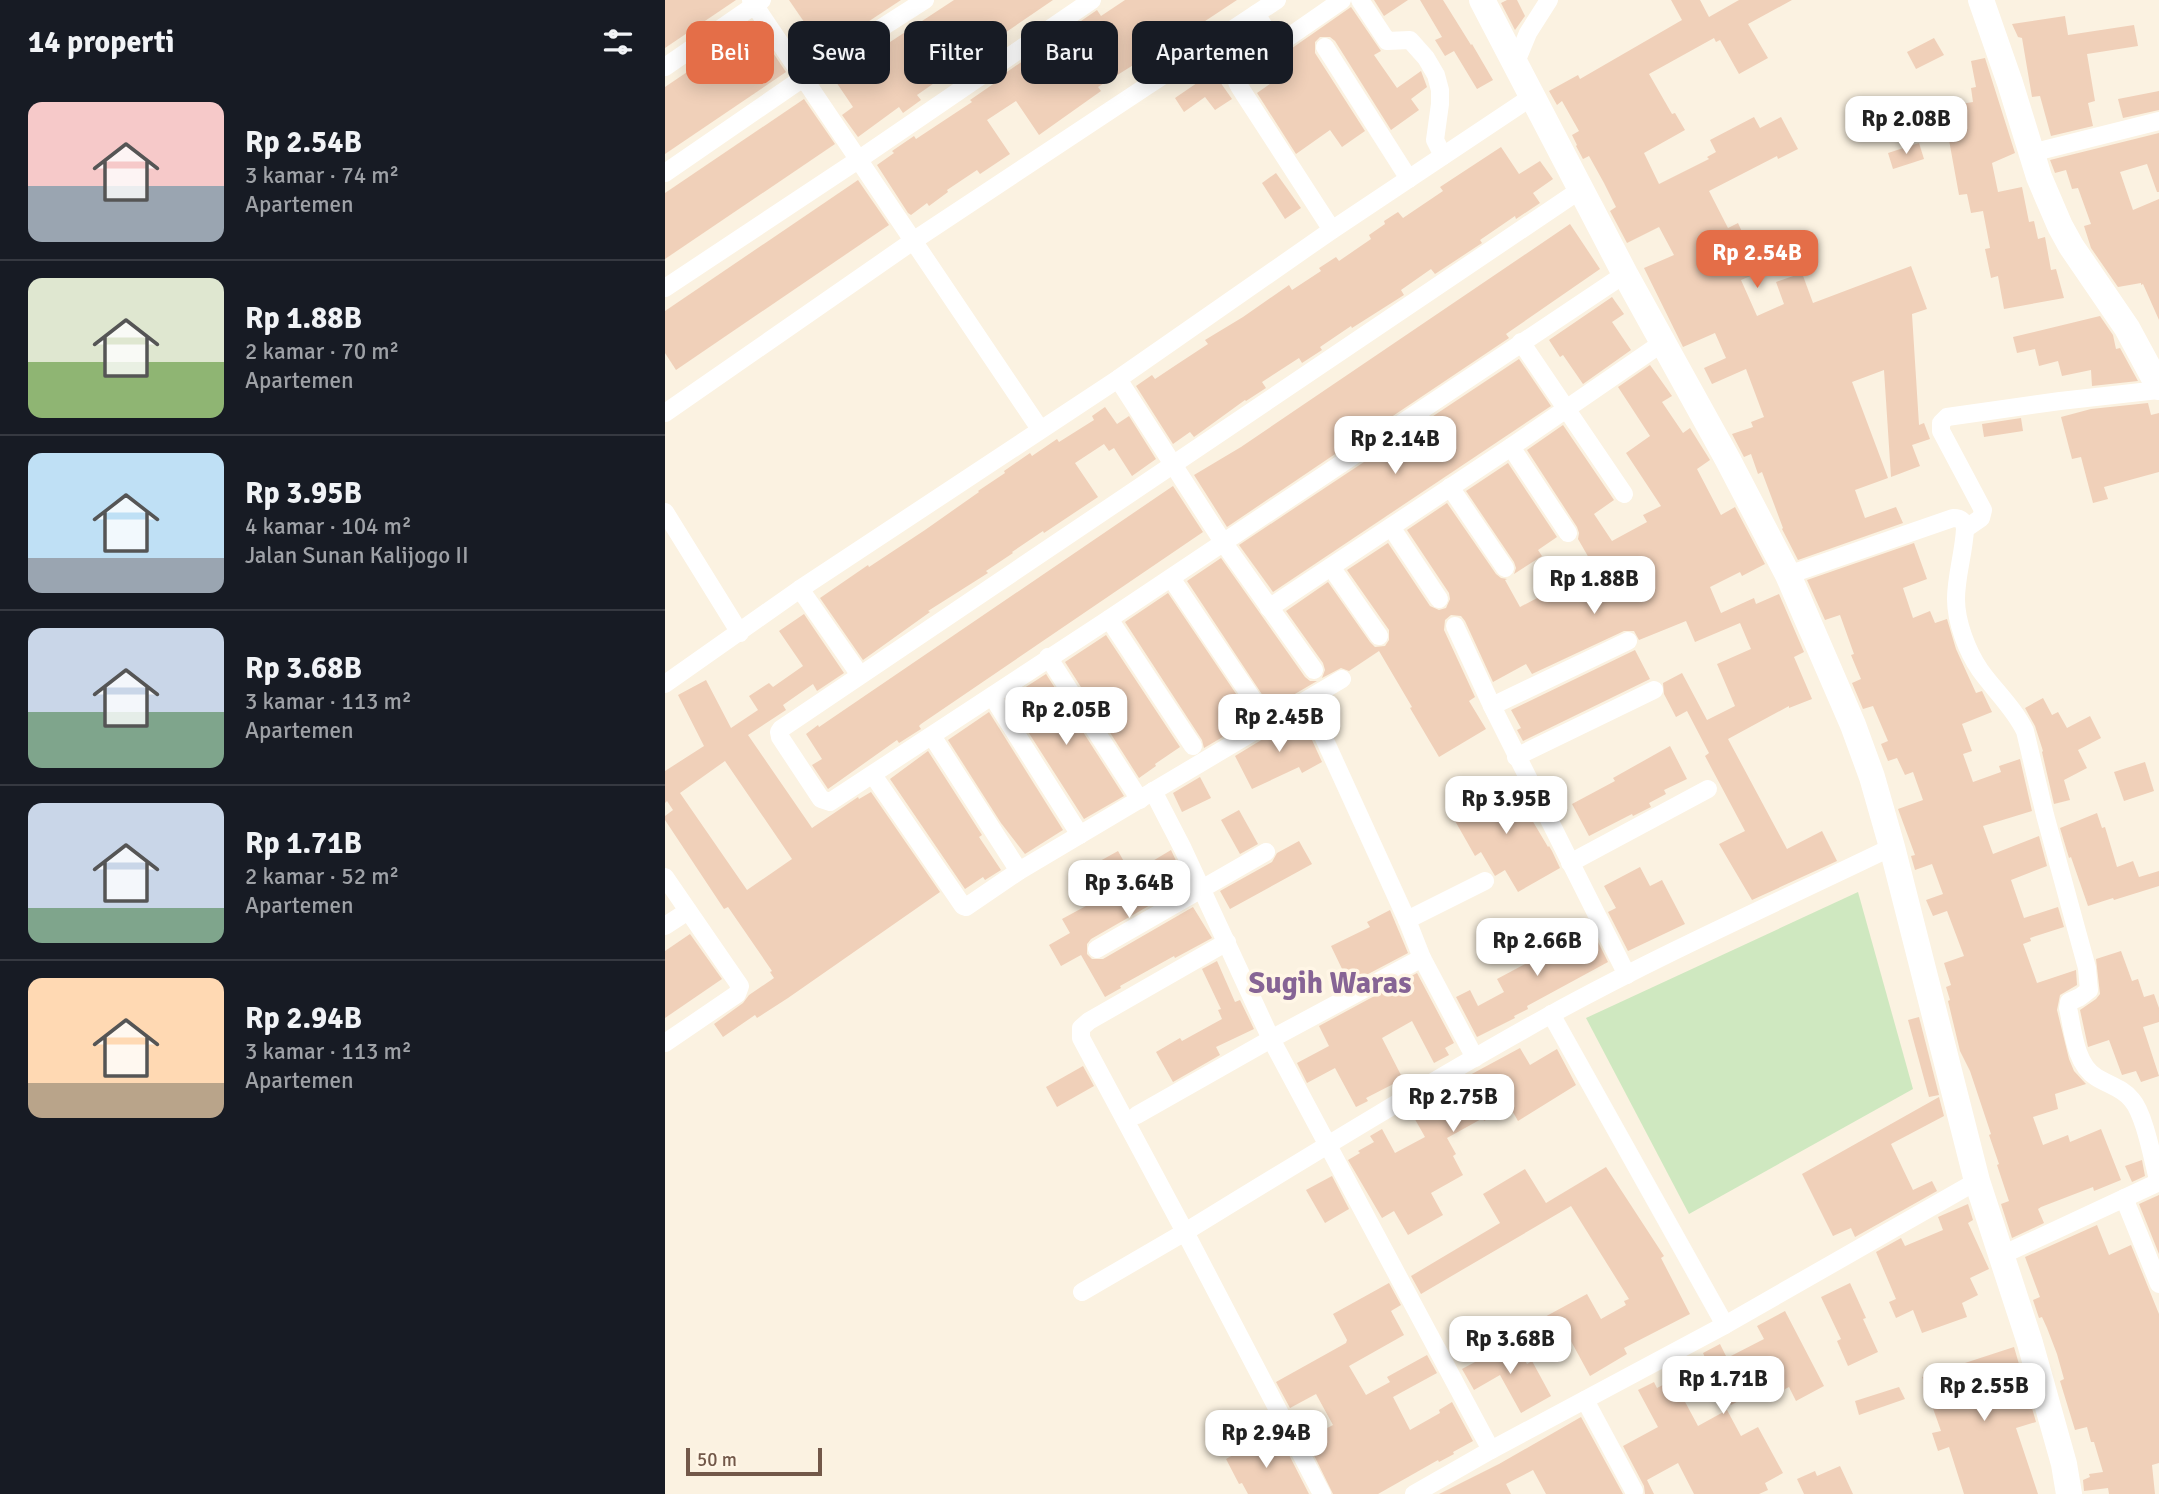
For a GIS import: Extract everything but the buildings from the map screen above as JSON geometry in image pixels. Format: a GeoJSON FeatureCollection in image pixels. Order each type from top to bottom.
{"type":"FeatureCollection","features":[{"type":"Feature","properties":{"kind":"street"},"geometry":{"type":"LineString","coordinates":[[890,22],[925,0]]}},
{"type":"Feature","properties":{"kind":"street"},"geometry":{"type":"LineString","coordinates":[[665,288],[1092,0]]}},
{"type":"Feature","properties":{"kind":"street"},"geometry":{"type":"LineString","coordinates":[[665,412],[913,241],[1277,0]]}},
{"type":"Feature","properties":{"kind":"street"},"geometry":{"type":"LineString","coordinates":[[1293,33],[1342,0]]}},
{"type":"Feature","properties":{"kind":"street"},"geometry":{"type":"LineString","coordinates":[[1360,0],[1387,41],[1410,40],[1426,58],[1436,75],[1440,90],[1436,140],[1443,156]]}},
{"type":"Feature","properties":{"kind":"street"},"geometry":{"type":"LineString","coordinates":[[1482,0],[1580,190],[1788,575],[1853,725],[1872,777],[1892,847],[1977,1181],[2041,1381],[2064,1464],[2069,1494]]}},
{"type":"Feature","properties":{"kind":"street"},"geometry":{"type":"LineString","coordinates":[[1516,62],[1539,12],[1549,0]]}},
{"type":"Feature","properties":{"kind":"street"},"geometry":{"type":"LineString","coordinates":[[1981,0],[2032,153],[2060,226],[2121,319],[2159,388],[1947,417],[1941,423],[1941,431],[1980,502],[1983,514],[1973,524],[1956,597],[1958,614],[1979,669],[2020,720],[2029,743],[2045,815],[2087,968],[2089,990],[2069,1002],[2068,1008],[2081,1061],[2094,1077],[2123,1091],[2134,1102],[2159,1183],[2002,1255]]}},
{"type":"Feature","properties":{"kind":"street"},"geometry":{"type":"LineString","coordinates":[[665,67],[756,2],[788,54]]}},
{"type":"Feature","properties":{"kind":"street"},"geometry":{"type":"LineString","coordinates":[[1257,15],[1261,21]]}},
{"type":"Feature","properties":{"kind":"street"},"geometry":{"type":"LineString","coordinates":[[1325,47],[1409,179]]}},
{"type":"Feature","properties":{"kind":"street"},"geometry":{"type":"LineString","coordinates":[[665,173],[794,84]]}},
{"type":"Feature","properties":{"kind":"street"},"geometry":{"type":"LineString","coordinates":[[807,84],[1040,429]]}},
{"type":"Feature","properties":{"kind":"street"},"geometry":{"type":"LineString","coordinates":[[1239,84],[1332,230]]}},
{"type":"Feature","properties":{"kind":"street"},"geometry":{"type":"LineString","coordinates":[[665,684],[800,589],[1118,379],[1332,230],[1533,96]]}},
{"type":"Feature","properties":{"kind":"street"},"geometry":{"type":"LineString","coordinates":[[2032,153],[2159,121]]}},
{"type":"Feature","properties":{"kind":"street"},"geometry":{"type":"LineString","coordinates":[[1580,190],[860,675],[779,732],[780,737],[821,799],[830,802],[1625,274]]}},
{"type":"Feature","properties":{"kind":"street"},"geometry":{"type":"LineString","coordinates":[[1521,342],[1624,494]]}},
{"type":"Feature","properties":{"kind":"street"},"geometry":{"type":"LineString","coordinates":[[1269,608],[1662,343]]}},
{"type":"Feature","properties":{"kind":"street"},"geometry":{"type":"LineString","coordinates":[[1118,379],[1223,542],[1314,670]]}},
{"type":"Feature","properties":{"kind":"street"},"geometry":{"type":"LineString","coordinates":[[1511,447],[1568,533]]}},
{"type":"Feature","properties":{"kind":"street"},"geometry":{"type":"LineString","coordinates":[[1450,487],[1505,568]]}},
{"type":"Feature","properties":{"kind":"street"},"geometry":{"type":"LineString","coordinates":[[665,512],[743,631]]}},
{"type":"Feature","properties":{"kind":"street"},"geometry":{"type":"LineString","coordinates":[[1788,575],[1953,518],[1973,524]]}},
{"type":"Feature","properties":{"kind":"street"},"geometry":{"type":"LineString","coordinates":[[1391,527],[1439,599]]}},
{"type":"Feature","properties":{"kind":"street"},"geometry":{"type":"LineString","coordinates":[[1331,567],[1379,636]]}},
{"type":"Feature","properties":{"kind":"street"},"geometry":{"type":"LineString","coordinates":[[1171,578],[1259,710]]}},
{"type":"Feature","properties":{"kind":"street"},"geometry":{"type":"LineString","coordinates":[[800,589],[860,675]]}},
{"type":"Feature","properties":{"kind":"street"},"geometry":{"type":"LineString","coordinates":[[1109,619],[1193,746]]}},
{"type":"Feature","properties":{"kind":"street"},"geometry":{"type":"LineString","coordinates":[[1455,626],[1516,757],[1627,975]]}},
{"type":"Feature","properties":{"kind":"street"},"geometry":{"type":"LineString","coordinates":[[1492,706],[1628,641]]}},
{"type":"Feature","properties":{"kind":"street"},"geometry":{"type":"LineString","coordinates":[[1048,657],[1184,849],[1271,1038],[1491,1450]]}},
{"type":"Feature","properties":{"kind":"street"},"geometry":{"type":"LineString","coordinates":[[873,775],[967,907],[1019,872],[1342,679]]}},
{"type":"Feature","properties":{"kind":"street"},"geometry":{"type":"LineString","coordinates":[[1516,757],[1654,690]]}},
{"type":"Feature","properties":{"kind":"street"},"geometry":{"type":"LineString","coordinates":[[992,696],[1080,835]]}},
{"type":"Feature","properties":{"kind":"street"},"geometry":{"type":"LineString","coordinates":[[1307,701],[1422,958],[1475,1058]]}},
{"type":"Feature","properties":{"kind":"street"},"geometry":{"type":"LineString","coordinates":[[932,736],[1019,872]]}},
{"type":"Feature","properties":{"kind":"street"},"geometry":{"type":"LineString","coordinates":[[1570,863],[1708,789]]}},
{"type":"Feature","properties":{"kind":"street"},"geometry":{"type":"LineString","coordinates":[[1082,1293],[1551,1014],[1892,847]]}},
{"type":"Feature","properties":{"kind":"street"},"geometry":{"type":"LineString","coordinates":[[1097,949],[1266,852]]}},
{"type":"Feature","properties":{"kind":"street"},"geometry":{"type":"LineString","coordinates":[[665,877],[739,983],[740,989],[737,994],[665,1043]]}},
{"type":"Feature","properties":{"kind":"street"},"geometry":{"type":"LineString","coordinates":[[1407,920],[1485,881]]}},
{"type":"Feature","properties":{"kind":"street"},"geometry":{"type":"LineString","coordinates":[[665,926],[688,911]]}},
{"type":"Feature","properties":{"kind":"street"},"geometry":{"type":"LineString","coordinates":[[1227,942],[1084,1024],[1081,1038],[1322,1494]]}},
{"type":"Feature","properties":{"kind":"street"},"geometry":{"type":"LineString","coordinates":[[1137,1115],[1271,1038],[1422,958]]}},
{"type":"Feature","properties":{"kind":"street"},"geometry":{"type":"LineString","coordinates":[[1551,1014],[1725,1325]]}},
{"type":"Feature","properties":{"kind":"street"},"geometry":{"type":"LineString","coordinates":[[1420,1492],[1491,1450],[1725,1325],[1977,1181]]}},
{"type":"Feature","properties":{"kind":"street"},"geometry":{"type":"LineString","coordinates":[[2124,1198],[2159,1284]]}},
{"type":"Feature","properties":{"kind":"street"},"geometry":{"type":"LineString","coordinates":[[1585,1400],[1634,1491]]}},
{"type":"Feature","properties":{"kind":"green space"},"geometry":{"type":"Polygon","coordinates":[[[1858,892],[1913,1089],[1689,1214],[1586,1018],[1858,892]]]}},
{"type":"Feature","properties":{"kind":"district","name":"Sugih Waras"},"geometry":{"type":"Point","coordinates":[1330,983]}}]}
